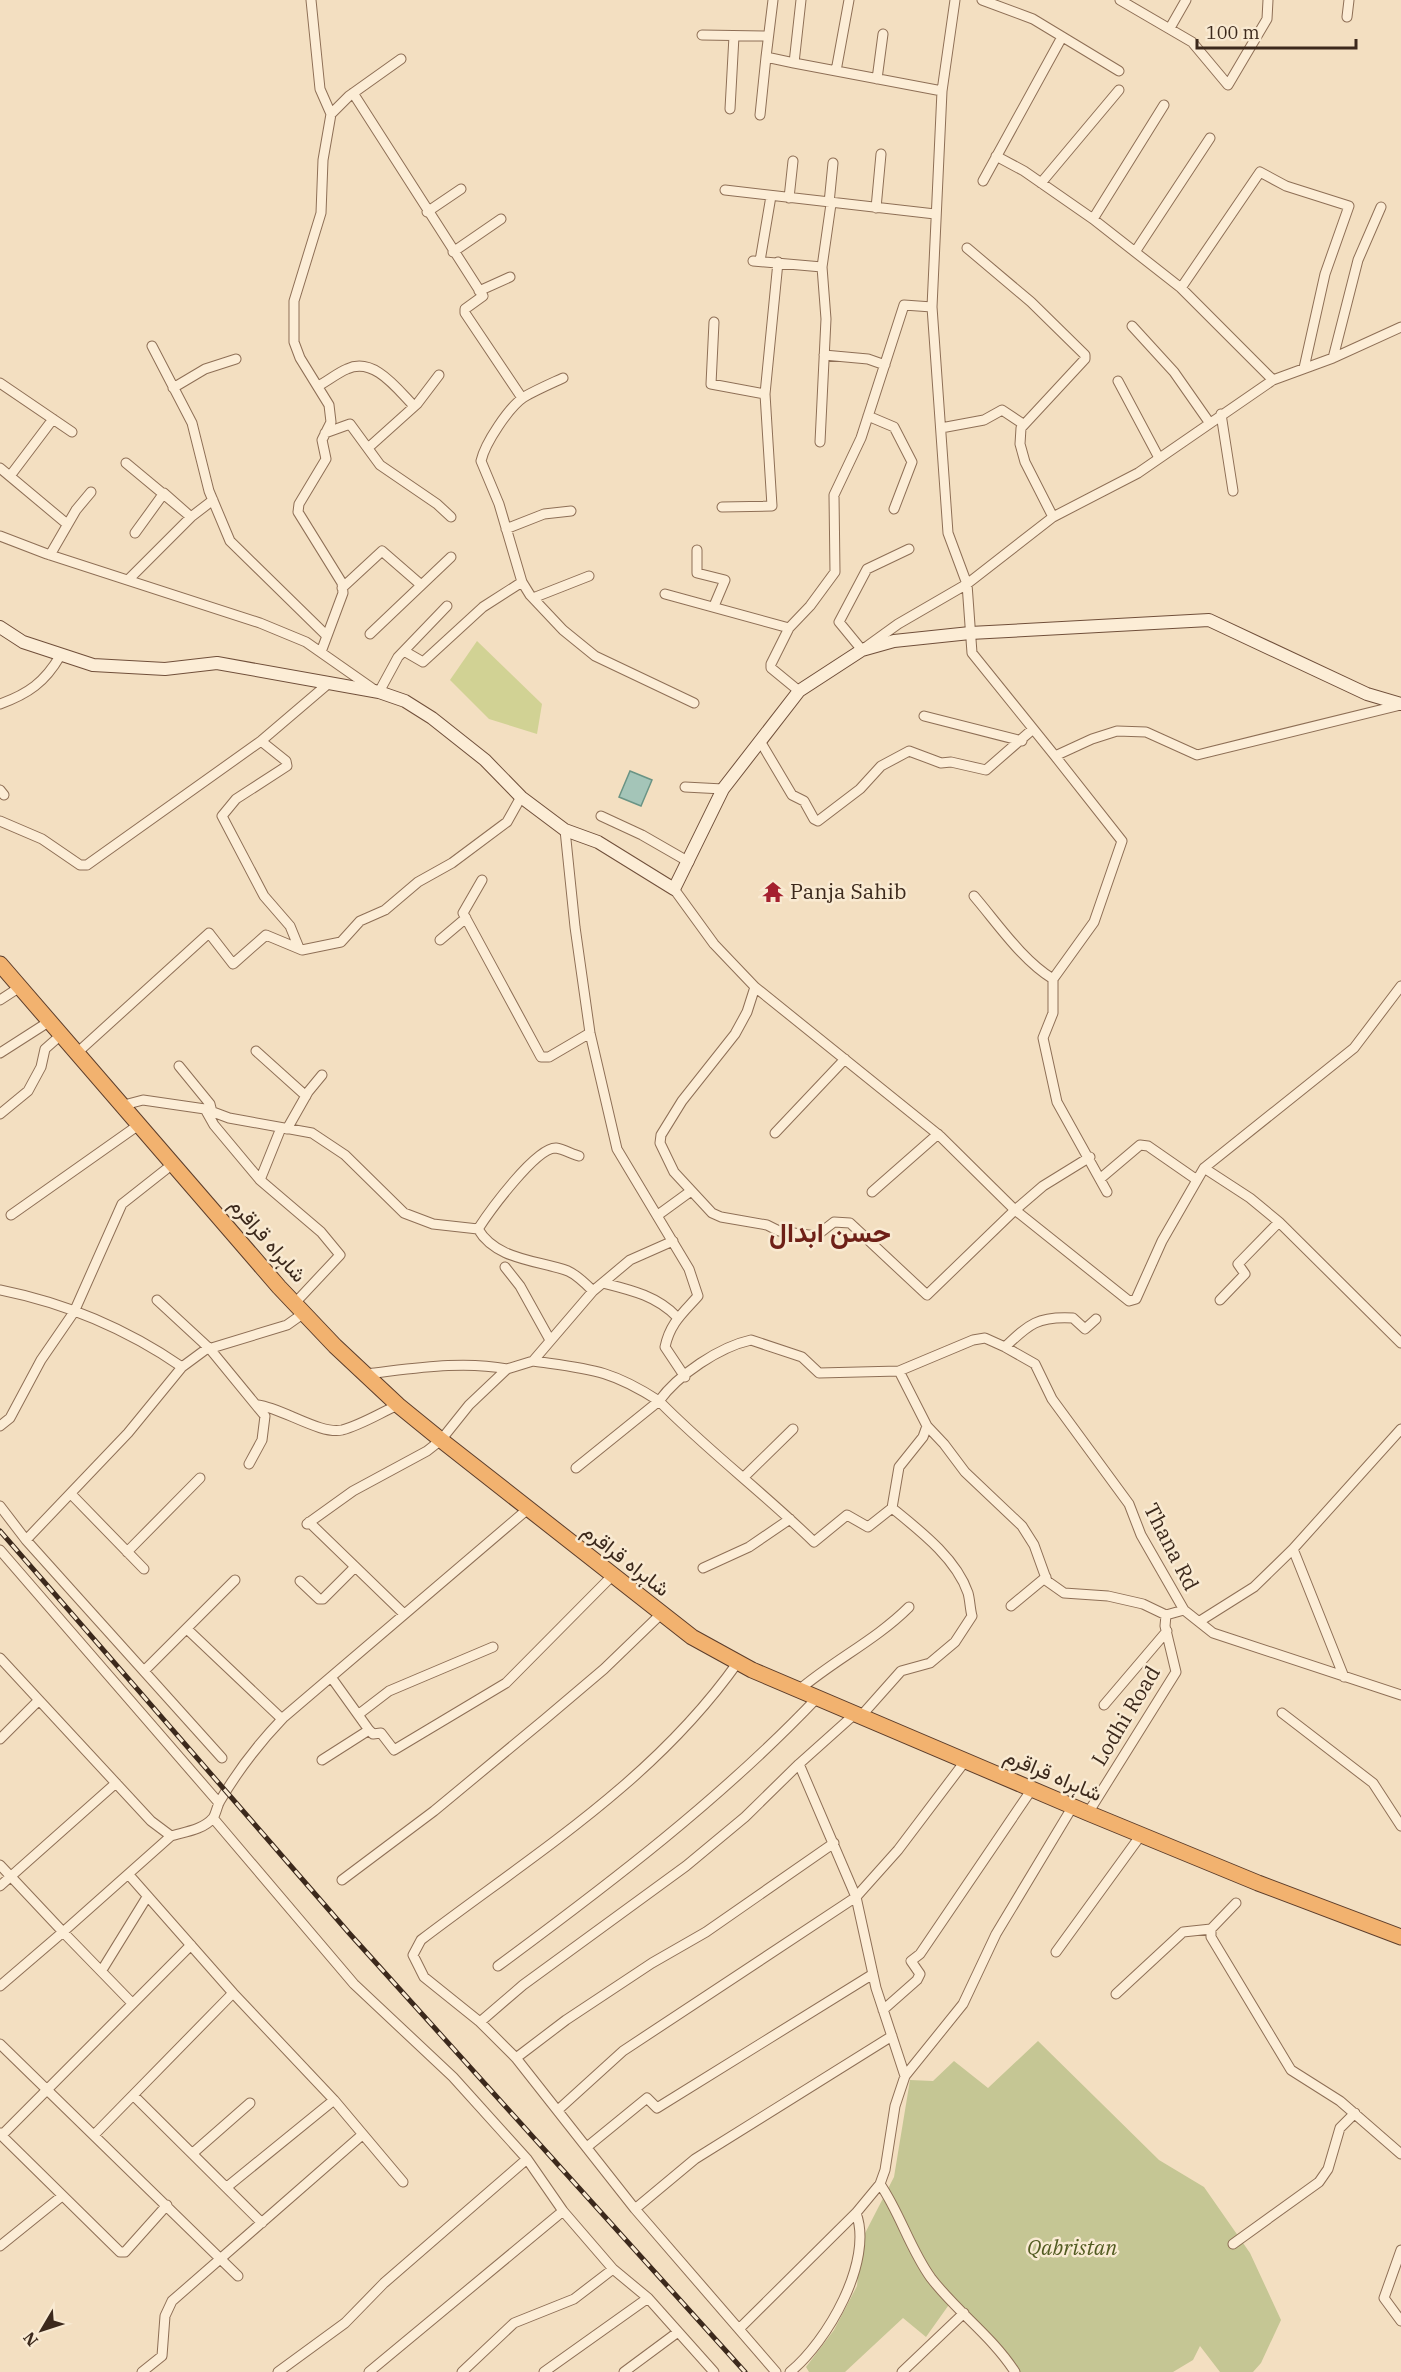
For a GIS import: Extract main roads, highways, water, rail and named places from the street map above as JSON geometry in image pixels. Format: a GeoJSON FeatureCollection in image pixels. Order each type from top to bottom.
{"type":"FeatureCollection","features":[{"type":"Feature","properties":{"kind":"highway","name":"شاہراہ قراقرم"},"geometry":{"type":"LineString","coordinates":[[0,964],[299,1308],[365,1374],[441,1440],[692,1637],[738,1662],[799,1690],[1088,1813],[1258,1883],[1401,1937]]}},
{"type":"Feature","properties":{"kind":"main road"},"geometry":{"type":"LineString","coordinates":[[0,627],[23,642],[93,665],[165,669],[217,663],[378,692],[405,701],[432,718],[485,760],[521,797],[566,830],[598,842],[674,889],[723,789],[799,691],[862,650],[904,640],[970,633],[1209,620],[1367,694],[1400,704]]}},
{"type":"Feature","properties":{"kind":"railway"},"geometry":{"type":"LineString","coordinates":[[0,1531],[349,1933],[745,2372]]}},
{"type":"Feature","properties":{"kind":"place","name":"Panja Sahib"},"geometry":{"type":"Point","coordinates":[773,892]}},
{"type":"Feature","properties":{"kind":"district","name":"حسن ابدال"},"geometry":{"type":"Point","coordinates":[830,1233]}},
{"type":"Feature","properties":{"kind":"park label","name":"Qabristan"},"geometry":{"type":"Point","coordinates":[1072,2248]}}]}
